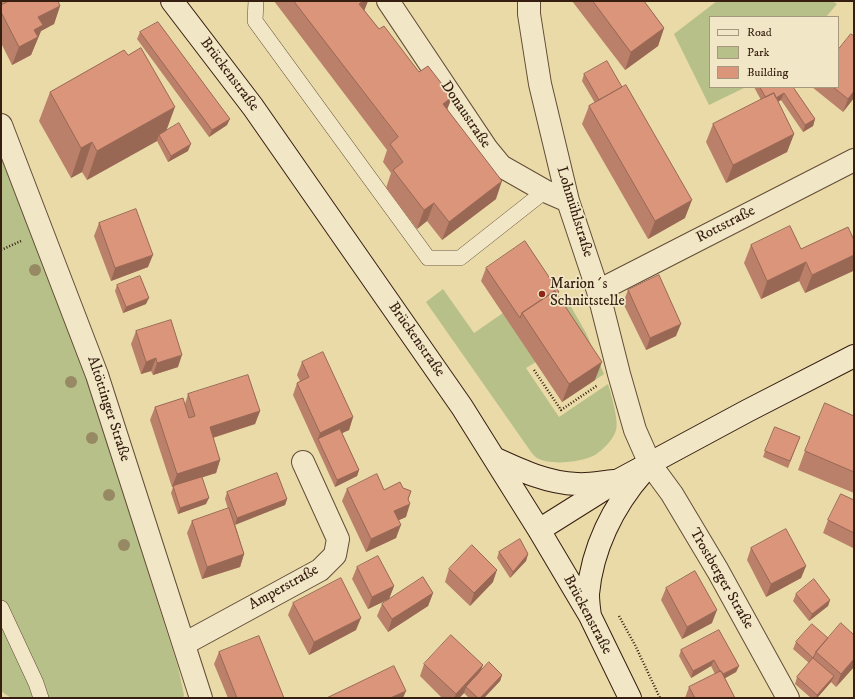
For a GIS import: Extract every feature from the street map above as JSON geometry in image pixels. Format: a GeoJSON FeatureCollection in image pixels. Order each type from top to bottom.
{"type":"FeatureCollection","features":[{"type":"Feature","properties":{"kind":"street","name":"Brückenstraße"},"geometry":{"type":"LineString","coordinates":[[172,1],[253,107],[462,407],[496,459],[590,616],[630,698]]}},
{"type":"Feature","properties":{"kind":"street","name":"Lohmühlstraße"},"geometry":{"type":"LineString","coordinates":[[529,1],[529,14],[540,84],[568,201],[598,291],[619,374],[636,430],[650,464]]}},
{"type":"Feature","properties":{"kind":"street","name":"Donaustraße"},"geometry":{"type":"LineString","coordinates":[[390,2],[487,149],[501,166],[545,191],[568,201]]}},
{"type":"Feature","properties":{"kind":"street","name":"Altöttinger Straße"},"geometry":{"type":"LineString","coordinates":[[1,125],[97,375],[201,698]]}},
{"type":"Feature","properties":{"kind":"street","name":"Rottstraße"},"geometry":{"type":"LineString","coordinates":[[598,291],[854,160]]}},
{"type":"Feature","properties":{"kind":"street"},"geometry":{"type":"LineString","coordinates":[[539,530],[617,481],[747,411],[854,356]]}},
{"type":"Feature","properties":{"kind":"street"},"geometry":{"type":"LineString","coordinates":[[496,459],[547,480],[578,484],[617,481]]}},
{"type":"Feature","properties":{"kind":"street","name":"Amperstraße"},"geometry":{"type":"LineString","coordinates":[[184,644],[320,570],[335,555],[338,538],[303,462]]}},
{"type":"Feature","properties":{"kind":"street"},"geometry":{"type":"LineString","coordinates":[[590,616],[588,595],[593,567],[605,531],[615,509],[625,494],[650,464]]}},
{"type":"Feature","properties":{"kind":"street","name":"Trostberger Straße"},"geometry":{"type":"LineString","coordinates":[[650,464],[672,494],[718,571],[788,698]]}},
{"type":"Feature","properties":{"kind":"lane"},"geometry":{"type":"LineString","coordinates":[[256,1],[255,21],[428,258],[460,258],[545,191]]}},
{"type":"Feature","properties":{"kind":"lane"},"geometry":{"type":"LineString","coordinates":[[1,608],[36,683],[41,698]]}},
{"type":"Feature","properties":{"kind":"path"},"geometry":{"type":"LineString","coordinates":[[534,370],[561,410],[600,383],[619,374]]}},
{"type":"Feature","properties":{"kind":"path"},"geometry":{"type":"LineString","coordinates":[[616,611],[635,645],[660,698]]}},
{"type":"Feature","properties":{"kind":"green space"},"geometry":{"type":"Polygon","coordinates":[[[717,1],[832,1],[837,4],[827,16],[709,16],[709,88],[744,88],[709,105],[674,34],[717,1]]]}},
{"type":"Feature","properties":{"kind":"green space"},"geometry":{"type":"Polygon","coordinates":[[[1,156],[18,194],[82,363],[178,667],[184,695],[183,698],[11,698],[1,691],[1,156]]]}},
{"type":"Feature","properties":{"kind":"green space"},"geometry":{"type":"Polygon","coordinates":[[[443,289],[474,333],[503,313],[536,362],[526,368],[559,417],[608,384],[617,426],[613,437],[605,447],[595,455],[582,460],[550,462],[537,458],[426,302],[443,289]]]}},
{"type":"Feature","properties":{"kind":"green space"},"geometry":{"type":"Polygon","coordinates":[[[566,298],[586,333],[604,374],[595,380],[555,305],[566,298]]]}},
{"type":"Feature","properties":{"kind":"building"},"geometry":{"type":"Polygon","coordinates":[[[7,1],[58,1],[60,6],[38,17],[43,25],[34,30],[38,37],[19,47],[1,12],[1,5],[7,1]]]}},
{"type":"Feature","properties":{"kind":"building"},"geometry":{"type":"Polygon","coordinates":[[[294,1],[363,1],[359,4],[379,29],[384,26],[419,72],[428,66],[452,97],[443,104],[502,181],[449,222],[434,203],[424,210],[393,170],[403,162],[390,144],[398,137],[294,1]]]}},
{"type":"Feature","properties":{"kind":"building"},"geometry":{"type":"Polygon","coordinates":[[[593,1],[644,1],[664,28],[631,52],[593,1]]]}},
{"type":"Feature","properties":{"kind":"building"},"geometry":{"type":"Polygon","coordinates":[[[158,22],[230,119],[212,130],[140,32],[158,22]]]}},
{"type":"Feature","properties":{"kind":"building"},"geometry":{"type":"Polygon","coordinates":[[[851,34],[854,36],[854,91],[848,99],[834,88],[839,88],[839,49],[851,34]]]}},
{"type":"Feature","properties":{"kind":"building"},"geometry":{"type":"Polygon","coordinates":[[[141,48],[175,107],[97,151],[92,142],[81,148],[50,92],[124,50],[128,55],[141,48]]]}},
{"type":"Feature","properties":{"kind":"building"},"geometry":{"type":"Polygon","coordinates":[[[607,61],[622,87],[599,100],[584,74],[607,61]]]}},
{"type":"Feature","properties":{"kind":"building"},"geometry":{"type":"Polygon","coordinates":[[[626,85],[692,200],[655,221],[589,106],[626,85]]]}},
{"type":"Feature","properties":{"kind":"building"},"geometry":{"type":"Polygon","coordinates":[[[761,88],[794,88],[815,119],[805,125],[784,93],[776,98],[774,93],[766,97],[761,88]]]}},
{"type":"Feature","properties":{"kind":"building"},"geometry":{"type":"Polygon","coordinates":[[[774,93],[794,134],[733,165],[713,124],[774,93]]]}},
{"type":"Feature","properties":{"kind":"building"},"geometry":{"type":"Polygon","coordinates":[[[179,123],[191,144],[171,156],[159,135],[179,123]]]}},
{"type":"Feature","properties":{"kind":"building"},"geometry":{"type":"Polygon","coordinates":[[[136,209],[153,255],[115,268],[99,223],[136,209]]]}},
{"type":"Feature","properties":{"kind":"building"},"geometry":{"type":"Polygon","coordinates":[[[790,226],[801,249],[848,227],[854,240],[854,255],[812,275],[806,262],[767,281],[751,245],[790,226]]]}},
{"type":"Feature","properties":{"kind":"building"},"geometry":{"type":"Polygon","coordinates":[[[525,241],[559,292],[556,294],[555,291],[522,313],[520,318],[486,268],[525,241]]]}},
{"type":"Feature","properties":{"kind":"building"},"geometry":{"type":"Polygon","coordinates":[[[659,275],[681,324],[650,338],[628,290],[659,275]]]}},
{"type":"Feature","properties":{"kind":"building"},"geometry":{"type":"Polygon","coordinates":[[[140,276],[149,298],[126,307],[117,285],[140,276]]]}},
{"type":"Feature","properties":{"kind":"building"},"geometry":{"type":"Polygon","coordinates":[[[555,291],[602,362],[569,384],[522,313],[555,291]]]}},
{"type":"Feature","properties":{"kind":"building"},"geometry":{"type":"Polygon","coordinates":[[[171,320],[182,355],[157,363],[156,358],[146,362],[136,331],[171,320]]]}},
{"type":"Feature","properties":{"kind":"building"},"geometry":{"type":"Polygon","coordinates":[[[323,352],[353,417],[320,433],[297,383],[309,377],[302,362],[323,352]]]}},
{"type":"Feature","properties":{"kind":"building"},"geometry":{"type":"Polygon","coordinates":[[[248,375],[260,411],[210,427],[220,460],[177,474],[155,407],[183,398],[189,418],[195,416],[188,394],[248,375]]]}},
{"type":"Feature","properties":{"kind":"building"},"geometry":{"type":"Polygon","coordinates":[[[825,403],[854,416],[854,472],[805,451],[825,403]]]}},
{"type":"Feature","properties":{"kind":"building"},"geometry":{"type":"Polygon","coordinates":[[[775,427],[800,437],[790,461],[765,451],[775,427]]]}},
{"type":"Feature","properties":{"kind":"building"},"geometry":{"type":"Polygon","coordinates":[[[340,429],[359,470],[337,480],[318,439],[340,429]]]}},
{"type":"Feature","properties":{"kind":"building"},"geometry":{"type":"Polygon","coordinates":[[[277,473],[287,499],[237,518],[227,492],[277,473]]]}},
{"type":"Feature","properties":{"kind":"building"},"geometry":{"type":"Polygon","coordinates":[[[377,474],[384,490],[400,482],[403,488],[411,491],[408,499],[410,504],[394,511],[401,525],[371,539],[347,489],[377,474]]]}},
{"type":"Feature","properties":{"kind":"building"},"geometry":{"type":"Polygon","coordinates":[[[202,477],[209,498],[180,508],[173,486],[202,477]]]}},
{"type":"Feature","properties":{"kind":"building"},"geometry":{"type":"Polygon","coordinates":[[[841,494],[854,500],[854,533],[828,520],[841,494]]]}},
{"type":"Feature","properties":{"kind":"building"},"geometry":{"type":"Polygon","coordinates":[[[229,508],[244,554],[207,567],[192,521],[229,508]]]}},
{"type":"Feature","properties":{"kind":"building"},"geometry":{"type":"Polygon","coordinates":[[[786,529],[806,566],[771,584],[751,548],[786,529]]]}},
{"type":"Feature","properties":{"kind":"building"},"geometry":{"type":"Polygon","coordinates":[[[520,539],[528,554],[513,572],[499,552],[520,539]]]}},
{"type":"Feature","properties":{"kind":"building"},"geometry":{"type":"Polygon","coordinates":[[[472,545],[497,570],[474,593],[449,569],[472,545]]]}},
{"type":"Feature","properties":{"kind":"building"},"geometry":{"type":"Polygon","coordinates":[[[378,556],[394,586],[372,597],[357,567],[378,556]]]}},
{"type":"Feature","properties":{"kind":"building"},"geometry":{"type":"Polygon","coordinates":[[[695,571],[717,610],[687,627],[666,588],[695,571]]]}},
{"type":"Feature","properties":{"kind":"building"},"geometry":{"type":"Polygon","coordinates":[[[423,577],[433,593],[392,619],[382,604],[423,577]]]}},
{"type":"Feature","properties":{"kind":"building"},"geometry":{"type":"Polygon","coordinates":[[[341,578],[361,618],[314,642],[293,603],[341,578]]]}},
{"type":"Feature","properties":{"kind":"building"},"geometry":{"type":"Polygon","coordinates":[[[814,579],[830,600],[812,614],[796,594],[814,579]]]}},
{"type":"Feature","properties":{"kind":"building"},"geometry":{"type":"Polygon","coordinates":[[[841,623],[854,635],[854,659],[841,674],[816,652],[841,623]]]}},
{"type":"Feature","properties":{"kind":"building"},"geometry":{"type":"Polygon","coordinates":[[[812,624],[828,638],[813,658],[796,642],[812,624]]]}},
{"type":"Feature","properties":{"kind":"building"},"geometry":{"type":"Polygon","coordinates":[[[719,630],[739,666],[723,674],[714,660],[693,671],[681,650],[719,630]]]}},
{"type":"Feature","properties":{"kind":"building"},"geometry":{"type":"Polygon","coordinates":[[[451,635],[483,665],[456,694],[424,664],[451,635]]]}},
{"type":"Feature","properties":{"kind":"building"},"geometry":{"type":"Polygon","coordinates":[[[259,636],[284,698],[237,698],[219,652],[259,636]]]}},
{"type":"Feature","properties":{"kind":"building"},"geometry":{"type":"Polygon","coordinates":[[[813,658],[834,676],[817,695],[797,677],[813,658]]]}},
{"type":"Feature","properties":{"kind":"building"},"geometry":{"type":"Polygon","coordinates":[[[489,662],[502,675],[480,698],[478,698],[466,687],[489,662]]]}},
{"type":"Feature","properties":{"kind":"building"},"geometry":{"type":"Polygon","coordinates":[[[394,666],[406,691],[390,698],[327,698],[394,666]]]}},
{"type":"Feature","properties":{"kind":"building"},"geometry":{"type":"Polygon","coordinates":[[[721,671],[735,698],[695,698],[689,687],[721,671]]]}},
{"type":"Feature","properties":{"kind":"place","name":"Marion´s Schnittstelle"},"geometry":{"type":"Point","coordinates":[542,294]}}]}
